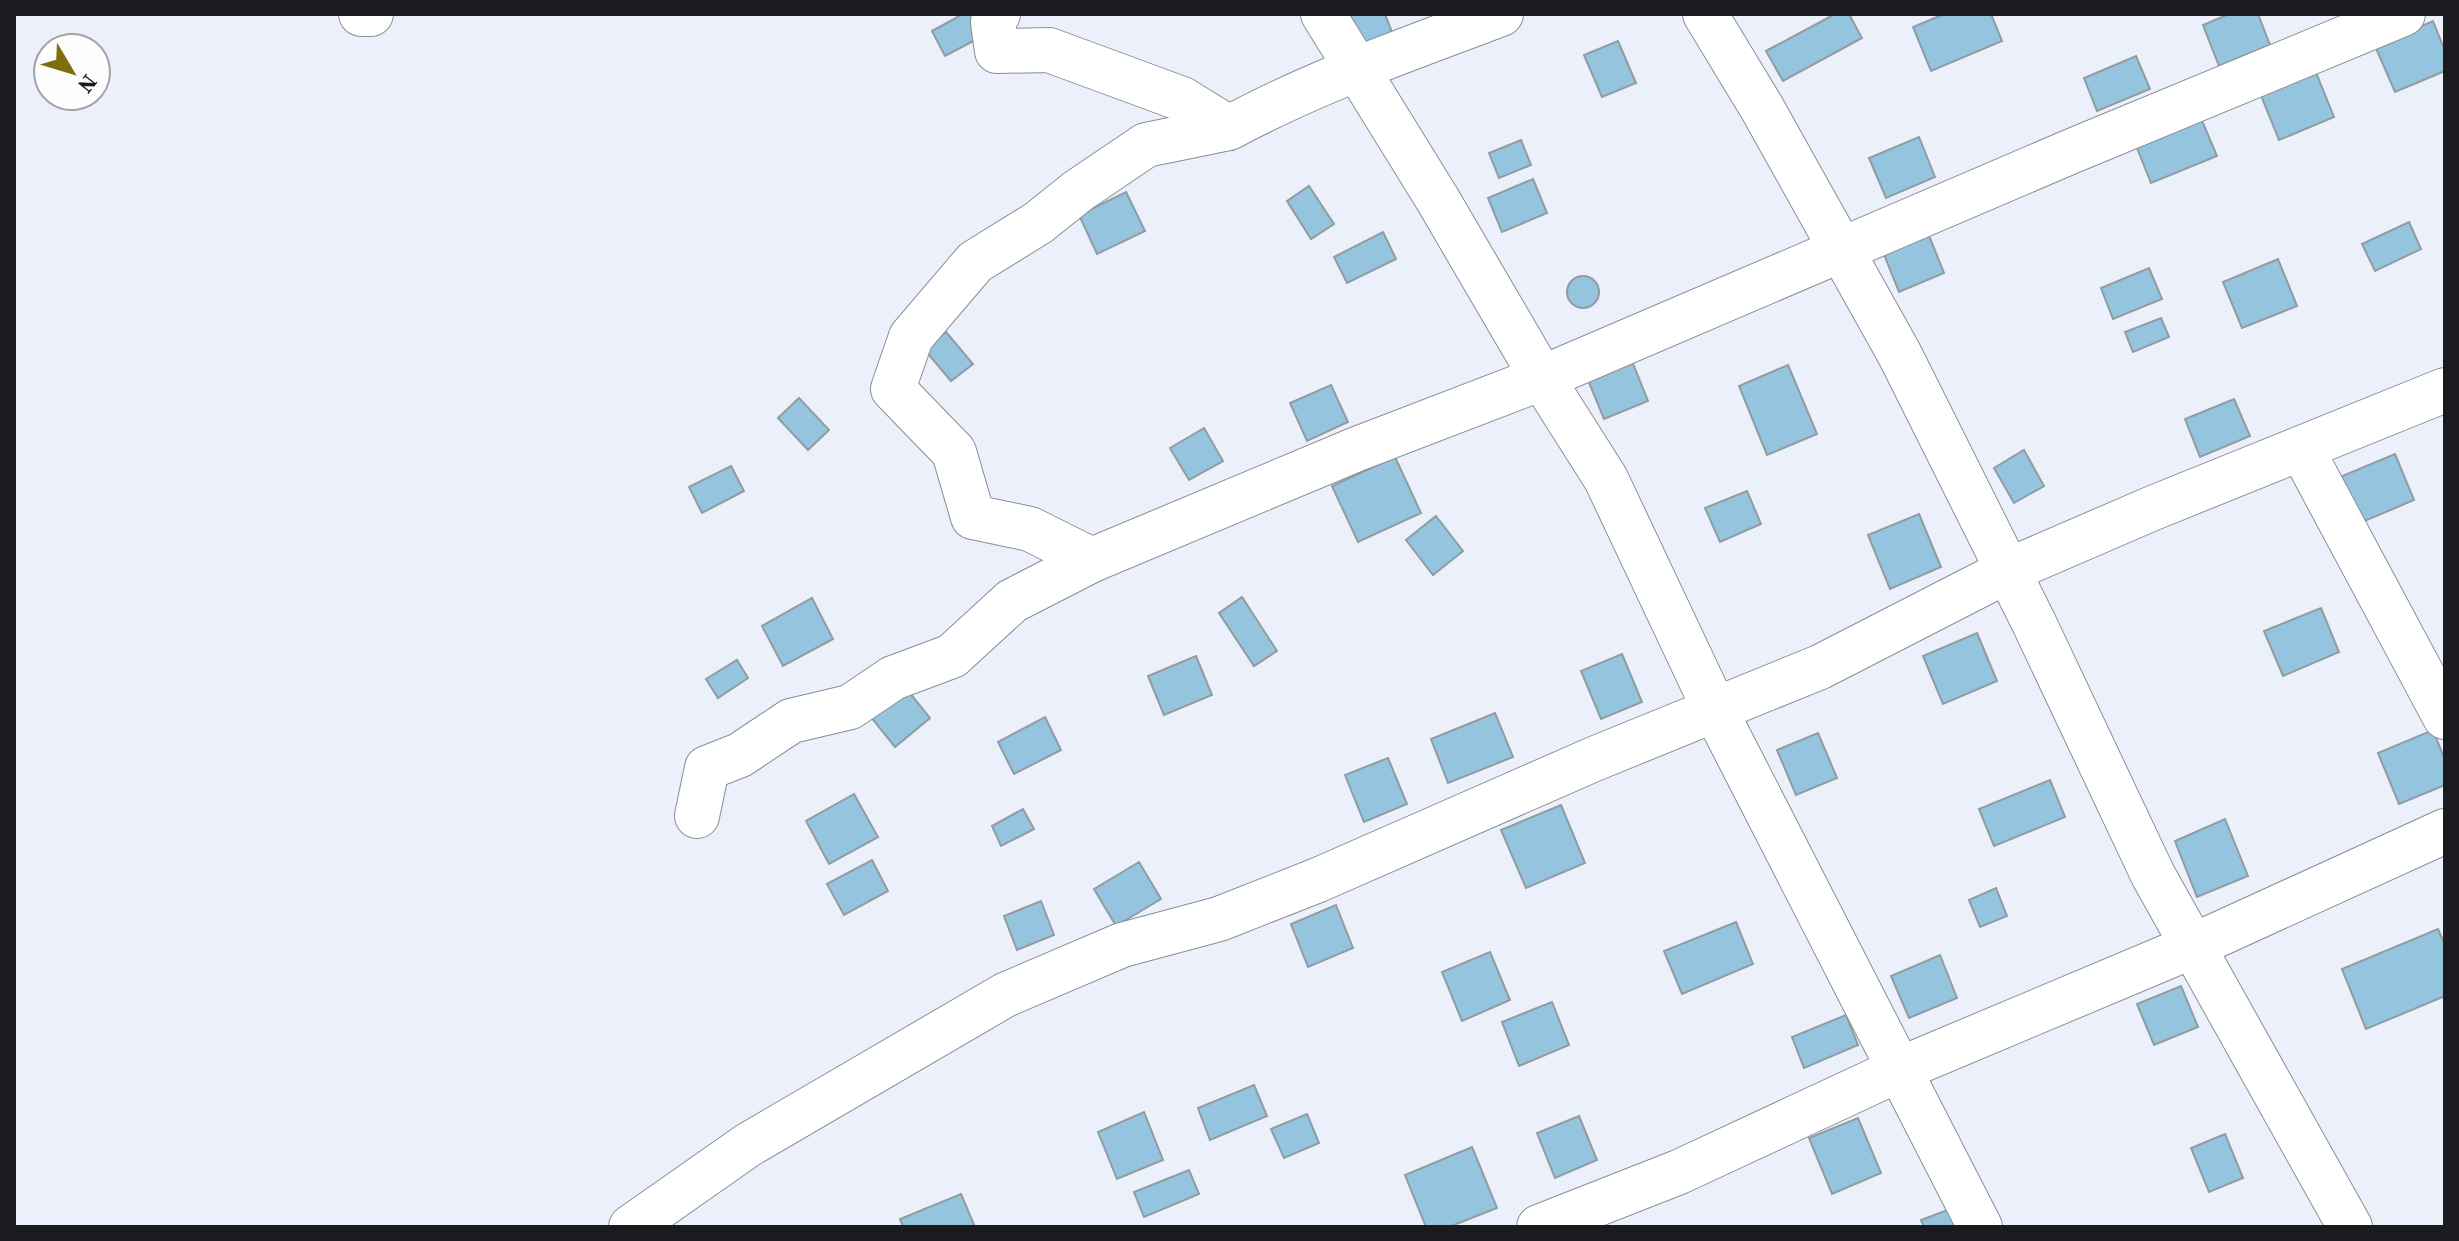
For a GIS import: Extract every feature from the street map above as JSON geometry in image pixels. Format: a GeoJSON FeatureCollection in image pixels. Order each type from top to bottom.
{"type":"FeatureCollection","features":[{"type":"Feature","properties":{"kind":"street"},"geometry":{"type":"LineString","coordinates":[[361,14],[371,14]]}},
{"type":"Feature","properties":{"kind":"street"},"geometry":{"type":"LineString","coordinates":[[998,14],[993,22],[997,51],[1049,50],[1182,99],[1229,128]]}},
{"type":"Feature","properties":{"kind":"street"},"geometry":{"type":"LineString","coordinates":[[1323,14],[1606,479],[1715,710],[1980,1227]]}},
{"type":"Feature","properties":{"kind":"street"},"geometry":{"type":"LineString","coordinates":[[1092,560],[1030,529],[973,517],[954,452],[893,389],[911,337],[975,262],[1038,223],[1078,191],[1146,145],[1229,128],[1272,105],[1355,70],[1501,14]]}},
{"type":"Feature","properties":{"kind":"street"},"geometry":{"type":"LineString","coordinates":[[1705,14],[1762,108],[1900,355],[2153,875],[2350,1227]]}},
{"type":"Feature","properties":{"kind":"street"},"geometry":{"type":"LineString","coordinates":[[697,816],[707,768],[740,755],[791,721],[850,707],[893,678],[952,656],[1012,601],[1092,560],[1357,449],[1542,378],[2072,151],[2403,14]]}},
{"type":"Feature","properties":{"kind":"street"},"geometry":{"type":"LineString","coordinates":[[631,1227],[748,1145],[1005,995],[1122,945],[1219,919],[1318,880],[1594,759],[1820,667],[2007,571],[2445,390]]}},
{"type":"Feature","properties":{"kind":"street"},"geometry":{"type":"LineString","coordinates":[[2301,448],[2445,717]]}},
{"type":"Feature","properties":{"kind":"street"},"geometry":{"type":"LineString","coordinates":[[1539,1227],[1679,1172],[1898,1070],[2193,946],[2445,831]]}},
{"type":"Feature","properties":{"kind":"building"},"geometry":{"type":"Polygon","coordinates":[[[963,14],[971,14],[983,36],[945,56],[932,31],[963,14]]]}},
{"type":"Feature","properties":{"kind":"building"},"geometry":{"type":"Polygon","coordinates":[[[1340,14],[1385,14],[1393,35],[1355,50],[1340,14]]]}},
{"type":"Feature","properties":{"kind":"building"},"geometry":{"type":"Polygon","coordinates":[[[1835,14],[1849,14],[1862,38],[1783,81],[1766,51],[1835,14]]]}},
{"type":"Feature","properties":{"kind":"building"},"geometry":{"type":"Polygon","coordinates":[[[1944,14],[1991,14],[2002,41],[1931,71],[1913,27],[1944,14]]]}},
{"type":"Feature","properties":{"kind":"building"},"geometry":{"type":"Polygon","coordinates":[[[2229,14],[2258,14],[2270,45],[2219,66],[2203,25],[2229,14]]]}},
{"type":"Feature","properties":{"kind":"building"},"geometry":{"type":"Polygon","coordinates":[[[2433,21],[2445,51],[2445,71],[2395,92],[2375,46],[2433,21]]]}},
{"type":"Feature","properties":{"kind":"building"},"geometry":{"type":"Polygon","coordinates":[[[1618,41],[1636,83],[1602,97],[1584,55],[1618,41]]]}},
{"type":"Feature","properties":{"kind":"building"},"geometry":{"type":"Polygon","coordinates":[[[2136,56],[2150,89],[2097,111],[2084,78],[2136,56]]]}},
{"type":"Feature","properties":{"kind":"building"},"geometry":{"type":"Polygon","coordinates":[[[2315,70],[2334,117],[2279,140],[2260,93],[2315,70]]]}},
{"type":"Feature","properties":{"kind":"building"},"geometry":{"type":"Polygon","coordinates":[[[2200,116],[2217,156],[2151,183],[2135,143],[2200,116]]]}},
{"type":"Feature","properties":{"kind":"building"},"geometry":{"type":"Polygon","coordinates":[[[1919,137],[1935,177],[1886,198],[1869,158],[1919,137]]]}},
{"type":"Feature","properties":{"kind":"building"},"geometry":{"type":"Polygon","coordinates":[[[1521,140],[1531,165],[1499,178],[1489,153],[1521,140]]]}},
{"type":"Feature","properties":{"kind":"building"},"geometry":{"type":"Polygon","coordinates":[[[1533,179],[1547,213],[1502,232],[1488,198],[1533,179]]]}},
{"type":"Feature","properties":{"kind":"building"},"geometry":{"type":"Polygon","coordinates":[[[1309,186],[1334,224],[1311,239],[1287,201],[1309,186]]]}},
{"type":"Feature","properties":{"kind":"building"},"geometry":{"type":"Polygon","coordinates":[[[1126,192],[1145,231],[1097,254],[1079,215],[1126,192]]]}},
{"type":"Feature","properties":{"kind":"building"},"geometry":{"type":"Polygon","coordinates":[[[2409,222],[2421,249],[2375,271],[2362,244],[2409,222]]]}},
{"type":"Feature","properties":{"kind":"building"},"geometry":{"type":"Polygon","coordinates":[[[1383,232],[1396,259],[1347,283],[1334,257],[1383,232]]]}},
{"type":"Feature","properties":{"kind":"building"},"geometry":{"type":"Polygon","coordinates":[[[1928,233],[1944,273],[1899,292],[1883,252],[1928,233]]]}},
{"type":"Feature","properties":{"kind":"building"},"geometry":{"type":"Polygon","coordinates":[[[2278,259],[2297,306],[2242,328],[2223,282],[2278,259]]]}},
{"type":"Feature","properties":{"kind":"building"},"geometry":{"type":"Polygon","coordinates":[[[2149,268],[2162,299],[2113,319],[2101,288],[2149,268]]]}},
{"type":"Feature","properties":{"kind":"building"},"geometry":{"type":"Polygon","coordinates":[[[1583,276],[1595,280],[1599,292],[1595,304],[1583,308],[1571,304],[1567,292],[1571,280],[1583,276]]]}},
{"type":"Feature","properties":{"kind":"building"},"geometry":{"type":"Polygon","coordinates":[[[2161,318],[2169,337],[2133,352],[2125,332],[2161,318]]]}},
{"type":"Feature","properties":{"kind":"building"},"geometry":{"type":"Polygon","coordinates":[[[946,332],[973,364],[951,381],[924,349],[946,332]]]}},
{"type":"Feature","properties":{"kind":"building"},"geometry":{"type":"Polygon","coordinates":[[[1632,361],[1648,401],[1604,419],[1588,380],[1632,361]]]}},
{"type":"Feature","properties":{"kind":"building"},"geometry":{"type":"Polygon","coordinates":[[[1788,365],[1817,434],[1767,455],[1739,386],[1788,365]]]}},
{"type":"Feature","properties":{"kind":"building"},"geometry":{"type":"Polygon","coordinates":[[[1331,385],[1348,422],[1307,441],[1290,403],[1331,385]]]}},
{"type":"Feature","properties":{"kind":"building"},"geometry":{"type":"Polygon","coordinates":[[[799,398],[829,430],[808,450],[778,418],[799,398]]]}},
{"type":"Feature","properties":{"kind":"building"},"geometry":{"type":"Polygon","coordinates":[[[2234,399],[2250,436],[2200,457],[2185,419],[2234,399]]]}},
{"type":"Feature","properties":{"kind":"building"},"geometry":{"type":"Polygon","coordinates":[[[1204,428],[1223,461],[1189,480],[1170,448],[1204,428]]]}},
{"type":"Feature","properties":{"kind":"building"},"geometry":{"type":"Polygon","coordinates":[[[2024,450],[2044,486],[2014,503],[1994,468],[2024,450]]]}},
{"type":"Feature","properties":{"kind":"building"},"geometry":{"type":"Polygon","coordinates":[[[2395,454],[2414,500],[2360,523],[2340,477],[2395,454]]]}},
{"type":"Feature","properties":{"kind":"building"},"geometry":{"type":"Polygon","coordinates":[[[1395,457],[1421,513],[1358,542],[1332,486],[1395,457]]]}},
{"type":"Feature","properties":{"kind":"building"},"geometry":{"type":"Polygon","coordinates":[[[731,466],[744,491],[702,513],[689,487],[731,466]]]}},
{"type":"Feature","properties":{"kind":"building"},"geometry":{"type":"Polygon","coordinates":[[[1747,491],[1761,524],[1720,542],[1705,508],[1747,491]]]}},
{"type":"Feature","properties":{"kind":"building"},"geometry":{"type":"Polygon","coordinates":[[[1919,514],[1941,567],[1890,589],[1868,535],[1919,514]]]}},
{"type":"Feature","properties":{"kind":"building"},"geometry":{"type":"Polygon","coordinates":[[[1436,516],[1463,551],[1433,575],[1406,540],[1436,516]]]}},
{"type":"Feature","properties":{"kind":"building"},"geometry":{"type":"Polygon","coordinates":[[[1242,597],[1277,651],[1254,666],[1219,613],[1242,597]]]}},
{"type":"Feature","properties":{"kind":"building"},"geometry":{"type":"Polygon","coordinates":[[[812,598],[833,639],[783,666],[762,626],[812,598]]]}},
{"type":"Feature","properties":{"kind":"building"},"geometry":{"type":"Polygon","coordinates":[[[2321,608],[2339,652],[2283,676],[2264,631],[2321,608]]]}},
{"type":"Feature","properties":{"kind":"building"},"geometry":{"type":"Polygon","coordinates":[[[1977,633],[1997,681],[1943,704],[1923,656],[1977,633]]]}},
{"type":"Feature","properties":{"kind":"building"},"geometry":{"type":"Polygon","coordinates":[[[1622,654],[1642,702],[1601,719],[1581,671],[1622,654]]]}},
{"type":"Feature","properties":{"kind":"building"},"geometry":{"type":"Polygon","coordinates":[[[1196,656],[1212,695],[1164,715],[1148,676],[1196,656]]]}},
{"type":"Feature","properties":{"kind":"building"},"geometry":{"type":"Polygon","coordinates":[[[737,660],[748,678],[718,698],[706,679],[737,660]]]}},
{"type":"Feature","properties":{"kind":"building"},"geometry":{"type":"Polygon","coordinates":[[[905,687],[930,718],[895,747],[870,716],[905,687]]]}},
{"type":"Feature","properties":{"kind":"building"},"geometry":{"type":"Polygon","coordinates":[[[1495,713],[1513,757],[1448,783],[1431,739],[1495,713]]]}},
{"type":"Feature","properties":{"kind":"building"},"geometry":{"type":"Polygon","coordinates":[[[1045,717],[1061,750],[1014,774],[998,742],[1045,717]]]}},
{"type":"Feature","properties":{"kind":"building"},"geometry":{"type":"Polygon","coordinates":[[[2433,730],[2445,760],[2445,785],[2399,804],[2378,753],[2433,730]]]}},
{"type":"Feature","properties":{"kind":"building"},"geometry":{"type":"Polygon","coordinates":[[[1818,733],[1837,778],[1796,795],[1777,750],[1818,733]]]}},
{"type":"Feature","properties":{"kind":"building"},"geometry":{"type":"Polygon","coordinates":[[[1388,758],[1407,804],[1364,822],[1345,775],[1388,758]]]}},
{"type":"Feature","properties":{"kind":"building"},"geometry":{"type":"Polygon","coordinates":[[[2050,780],[2065,817],[1994,846],[1979,809],[2050,780]]]}},
{"type":"Feature","properties":{"kind":"building"},"geometry":{"type":"Polygon","coordinates":[[[854,794],[878,837],[829,864],[806,821],[854,794]]]}},
{"type":"Feature","properties":{"kind":"building"},"geometry":{"type":"Polygon","coordinates":[[[1561,805],[1585,863],[1526,888],[1501,830],[1561,805]]]}},
{"type":"Feature","properties":{"kind":"building"},"geometry":{"type":"Polygon","coordinates":[[[1023,809],[1034,829],[1001,846],[992,826],[1023,809]]]}},
{"type":"Feature","properties":{"kind":"building"},"geometry":{"type":"Polygon","coordinates":[[[2225,819],[2248,876],[2197,897],[2175,841],[2225,819]]]}},
{"type":"Feature","properties":{"kind":"building"},"geometry":{"type":"Polygon","coordinates":[[[872,860],[888,891],[844,915],[827,884],[872,860]]]}},
{"type":"Feature","properties":{"kind":"building"},"geometry":{"type":"Polygon","coordinates":[[[1139,862],[1161,899],[1116,926],[1094,889],[1139,862]]]}},
{"type":"Feature","properties":{"kind":"building"},"geometry":{"type":"Polygon","coordinates":[[[1996,888],[2007,916],[1980,927],[1969,900],[1996,888]]]}},
{"type":"Feature","properties":{"kind":"building"},"geometry":{"type":"Polygon","coordinates":[[[1041,901],[1054,935],[1017,950],[1004,916],[1041,901]]]}},
{"type":"Feature","properties":{"kind":"building"},"geometry":{"type":"Polygon","coordinates":[[[1336,905],[1353,948],[1308,967],[1291,924],[1336,905]]]}},
{"type":"Feature","properties":{"kind":"building"},"geometry":{"type":"Polygon","coordinates":[[[1736,922],[1753,964],[1682,994],[1664,951],[1736,922]]]}},
{"type":"Feature","properties":{"kind":"building"},"geometry":{"type":"Polygon","coordinates":[[[2438,929],[2445,945],[2445,996],[2366,1029],[2342,969],[2438,929]]]}},
{"type":"Feature","properties":{"kind":"building"},"geometry":{"type":"Polygon","coordinates":[[[1490,952],[1510,1000],[1462,1021],[1442,972],[1490,952]]]}},
{"type":"Feature","properties":{"kind":"building"},"geometry":{"type":"Polygon","coordinates":[[[1940,955],[1957,998],[1909,1018],[1891,976],[1940,955]]]}},
{"type":"Feature","properties":{"kind":"building"},"geometry":{"type":"Polygon","coordinates":[[[2181,986],[2198,1027],[2154,1045],[2137,1004],[2181,986]]]}},
{"type":"Feature","properties":{"kind":"building"},"geometry":{"type":"Polygon","coordinates":[[[1552,1002],[1569,1045],[1519,1066],[1502,1022],[1552,1002]]]}},
{"type":"Feature","properties":{"kind":"building"},"geometry":{"type":"Polygon","coordinates":[[[1846,1015],[1858,1045],[1804,1068],[1792,1037],[1846,1015]]]}},
{"type":"Feature","properties":{"kind":"building"},"geometry":{"type":"Polygon","coordinates":[[[1254,1085],[1267,1116],[1210,1140],[1198,1108],[1254,1085]]]}},
{"type":"Feature","properties":{"kind":"building"},"geometry":{"type":"Polygon","coordinates":[[[1144,1112],[1163,1160],[1117,1179],[1098,1132],[1144,1112]]]}},
{"type":"Feature","properties":{"kind":"building"},"geometry":{"type":"Polygon","coordinates":[[[1307,1114],[1319,1143],[1284,1158],[1271,1129],[1307,1114]]]}},
{"type":"Feature","properties":{"kind":"building"},"geometry":{"type":"Polygon","coordinates":[[[1579,1116],[1597,1160],[1555,1178],[1537,1133],[1579,1116]]]}},
{"type":"Feature","properties":{"kind":"building"},"geometry":{"type":"Polygon","coordinates":[[[1858,1118],[1881,1173],[1832,1194],[1809,1138],[1858,1118]]]}},
{"type":"Feature","properties":{"kind":"building"},"geometry":{"type":"Polygon","coordinates":[[[2225,1134],[2243,1178],[2209,1192],[2191,1148],[2225,1134]]]}},
{"type":"Feature","properties":{"kind":"building"},"geometry":{"type":"Polygon","coordinates":[[[1472,1147],[1497,1208],[1449,1227],[1426,1227],[1405,1175],[1472,1147]]]}},
{"type":"Feature","properties":{"kind":"building"},"geometry":{"type":"Polygon","coordinates":[[[1189,1170],[1199,1194],[1144,1217],[1134,1192],[1189,1170]]]}},
{"type":"Feature","properties":{"kind":"building"},"geometry":{"type":"Polygon","coordinates":[[[961,1194],[975,1227],[903,1227],[900,1219],[961,1194]]]}},
{"type":"Feature","properties":{"kind":"building"},"geometry":{"type":"Polygon","coordinates":[[[1950,1209],[1957,1227],[1924,1227],[1921,1220],[1950,1209]]]}}]}
